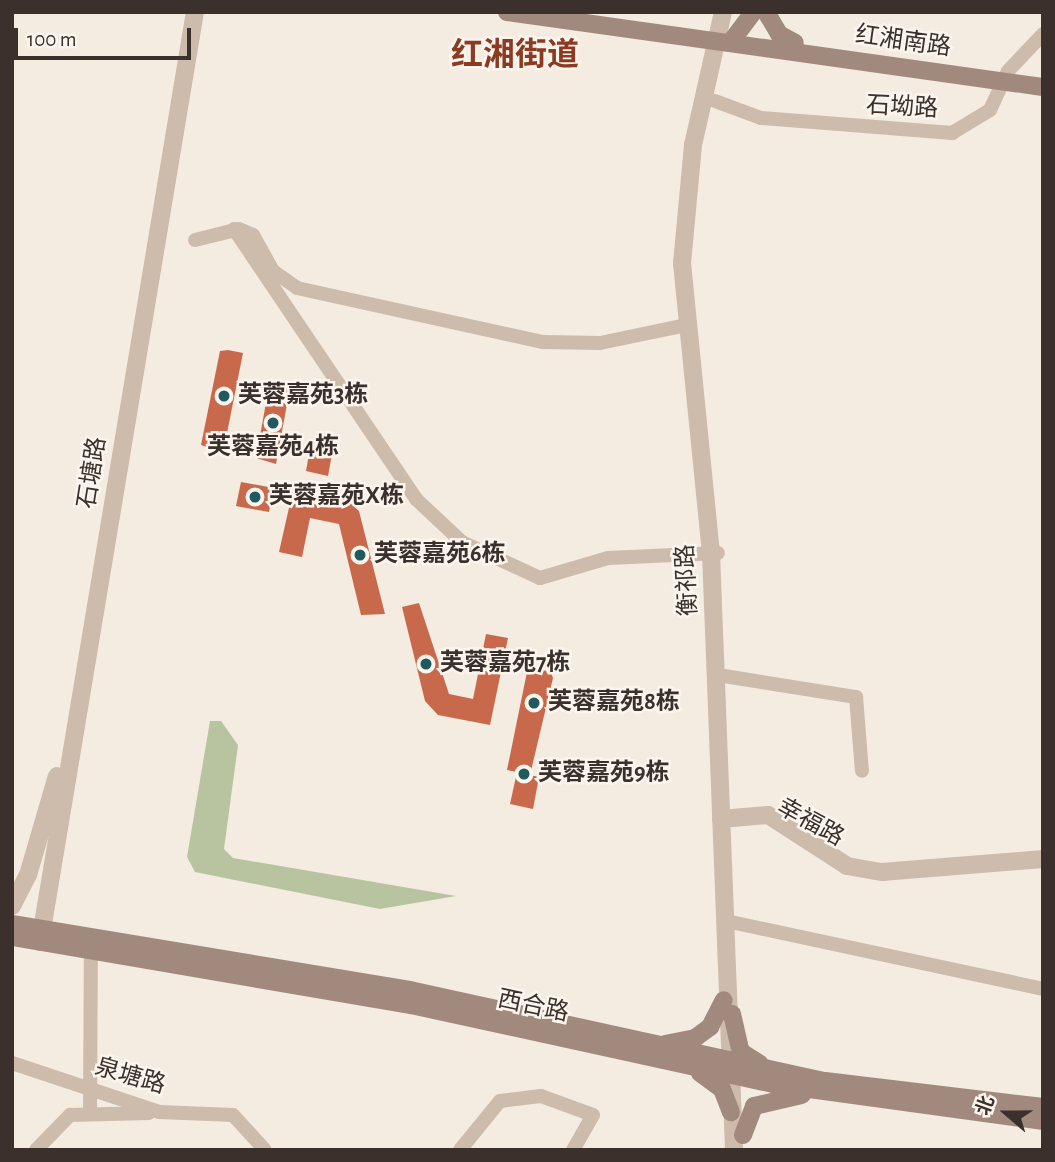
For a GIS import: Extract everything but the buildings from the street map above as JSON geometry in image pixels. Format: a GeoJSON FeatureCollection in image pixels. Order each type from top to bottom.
{"type":"FeatureCollection","features":[{"type":"Feature","properties":{"kind":"main road","name":"红湘南路"},"geometry":{"type":"LineString","coordinates":[[507,12],[727,30],[1006,76],[1043,76]]}},
{"type":"Feature","properties":{"kind":"main road","name":"红湘南路"},"geometry":{"type":"LineString","coordinates":[[581,12],[727,30],[1006,76],[1043,87]]}},
{"type":"Feature","properties":{"kind":"main road"},"geometry":{"type":"LineString","coordinates":[[727,30],[742,12]]}},
{"type":"Feature","properties":{"kind":"main road"},"geometry":{"type":"LineString","coordinates":[[727,30],[753,12]]}},
{"type":"Feature","properties":{"kind":"main road"},"geometry":{"type":"LineString","coordinates":[[766,12],[779,34],[795,43]]}},
{"type":"Feature","properties":{"kind":"main road","name":"西合路"},"geometry":{"type":"LineString","coordinates":[[12,924],[31,935],[90,950],[411,1005],[681,1064],[776,1071],[1043,1107]]}},
{"type":"Feature","properties":{"kind":"main road","name":"西合路"},"geometry":{"type":"LineString","coordinates":[[31,935],[410,990],[651,1046],[822,1093],[1043,1121]]}},
{"type":"Feature","properties":{"kind":"main road"},"geometry":{"type":"LineString","coordinates":[[651,1046],[695,1038],[728,1007]]}},
{"type":"Feature","properties":{"kind":"main road"},"geometry":{"type":"LineString","coordinates":[[728,1007],[741,1052],[776,1071]]}},
{"type":"Feature","properties":{"kind":"main road"},"geometry":{"type":"LineString","coordinates":[[681,1064],[712,1077],[731,1112]]}},
{"type":"Feature","properties":{"kind":"main road"},"geometry":{"type":"LineString","coordinates":[[741,1145],[754,1106],[822,1093]]}},
{"type":"Feature","properties":{"kind":"street","name":"石塘路"},"geometry":{"type":"LineString","coordinates":[[31,935],[183,12]]}},
{"type":"Feature","properties":{"kind":"street","name":"石塘路"},"geometry":{"type":"LineString","coordinates":[[31,935],[195,12]]}},
{"type":"Feature","properties":{"kind":"street","name":"衡祁路"},"geometry":{"type":"LineString","coordinates":[[727,30],[696,191],[694,263],[723,675],[731,922],[728,1007]]}},
{"type":"Feature","properties":{"kind":"street","name":"衡祁路"},"geometry":{"type":"LineString","coordinates":[[715,553],[687,325],[686,189],[727,30]]}},
{"type":"Feature","properties":{"kind":"street","name":"石坳路"},"geometry":{"type":"LineString","coordinates":[[715,101],[761,118],[952,133],[990,110],[1006,76],[1043,34]]}},
{"type":"Feature","properties":{"kind":"street"},"geometry":{"type":"LineString","coordinates":[[234,229],[416,499],[462,542],[540,578],[608,558],[715,553]]}},
{"type":"Feature","properties":{"kind":"street"},"geometry":{"type":"LineString","coordinates":[[195,240],[234,229],[253,235],[285,282],[321,296],[543,342],[600,343],[687,325]]}},
{"type":"Feature","properties":{"kind":"street"},"geometry":{"type":"LineString","coordinates":[[723,675],[856,697],[862,771]]}},
{"type":"Feature","properties":{"kind":"street"},"geometry":{"type":"LineString","coordinates":[[12,906],[28,875],[57,776]]}},
{"type":"Feature","properties":{"kind":"street","name":"幸福路"},"geometry":{"type":"LineString","coordinates":[[727,819],[768,815],[847,866],[882,872],[1043,859]]}},
{"type":"Feature","properties":{"kind":"street","name":"衡祁路"},"geometry":{"type":"LineString","coordinates":[[727,819],[728,1007],[741,1145]]}},
{"type":"Feature","properties":{"kind":"street","name":"幸福路"},"geometry":{"type":"LineString","coordinates":[[727,819],[767,822],[845,871],[880,877],[1043,864]]}},
{"type":"Feature","properties":{"kind":"street"},"geometry":{"type":"LineString","coordinates":[[731,922],[1043,989]]}},
{"type":"Feature","properties":{"kind":"street"},"geometry":{"type":"LineString","coordinates":[[90,950],[90,1114]]}},
{"type":"Feature","properties":{"kind":"street","name":"泉塘路"},"geometry":{"type":"LineString","coordinates":[[12,1063],[159,1112],[233,1115],[265,1150]]}},
{"type":"Feature","properties":{"kind":"street","name":"衡祁路"},"geometry":{"type":"LineString","coordinates":[[733,1069],[731,1112],[741,1145]]}},
{"type":"Feature","properties":{"kind":"street"},"geometry":{"type":"LineString","coordinates":[[460,1150],[482,1115],[500,1101],[541,1096],[593,1115],[573,1150]]}},
{"type":"Feature","properties":{"kind":"street"},"geometry":{"type":"LineString","coordinates":[[36,1150],[70,1115],[159,1112]]}},
{"type":"Feature","properties":{"kind":"green space"},"geometry":{"type":"Polygon","coordinates":[[[210,721],[221,721],[238,745],[224,849],[233,858],[456,896],[380,909],[195,872],[187,857],[210,721]]]}},
{"type":"Feature","properties":{"kind":"place","name":"芙蓉嘉苑3栋"},"geometry":{"type":"Point","coordinates":[224,396]}},
{"type":"Feature","properties":{"kind":"place","name":"芙蓉嘉苑4栋"},"geometry":{"type":"Point","coordinates":[273,423]}},
{"type":"Feature","properties":{"kind":"place","name":"芙蓉嘉苑X栋"},"geometry":{"type":"Point","coordinates":[255,497]}},
{"type":"Feature","properties":{"kind":"place","name":"芙蓉嘉苑6栋"},"geometry":{"type":"Point","coordinates":[360,555]}},
{"type":"Feature","properties":{"kind":"place","name":"芙蓉嘉苑7栋"},"geometry":{"type":"Point","coordinates":[426,664]}},
{"type":"Feature","properties":{"kind":"place","name":"芙蓉嘉苑8栋"},"geometry":{"type":"Point","coordinates":[534,703]}},
{"type":"Feature","properties":{"kind":"place","name":"芙蓉嘉苑9栋"},"geometry":{"type":"Point","coordinates":[524,774]}},
{"type":"Feature","properties":{"kind":"district","name":"红湘街道"},"geometry":{"type":"Point","coordinates":[515,55]}}]}
